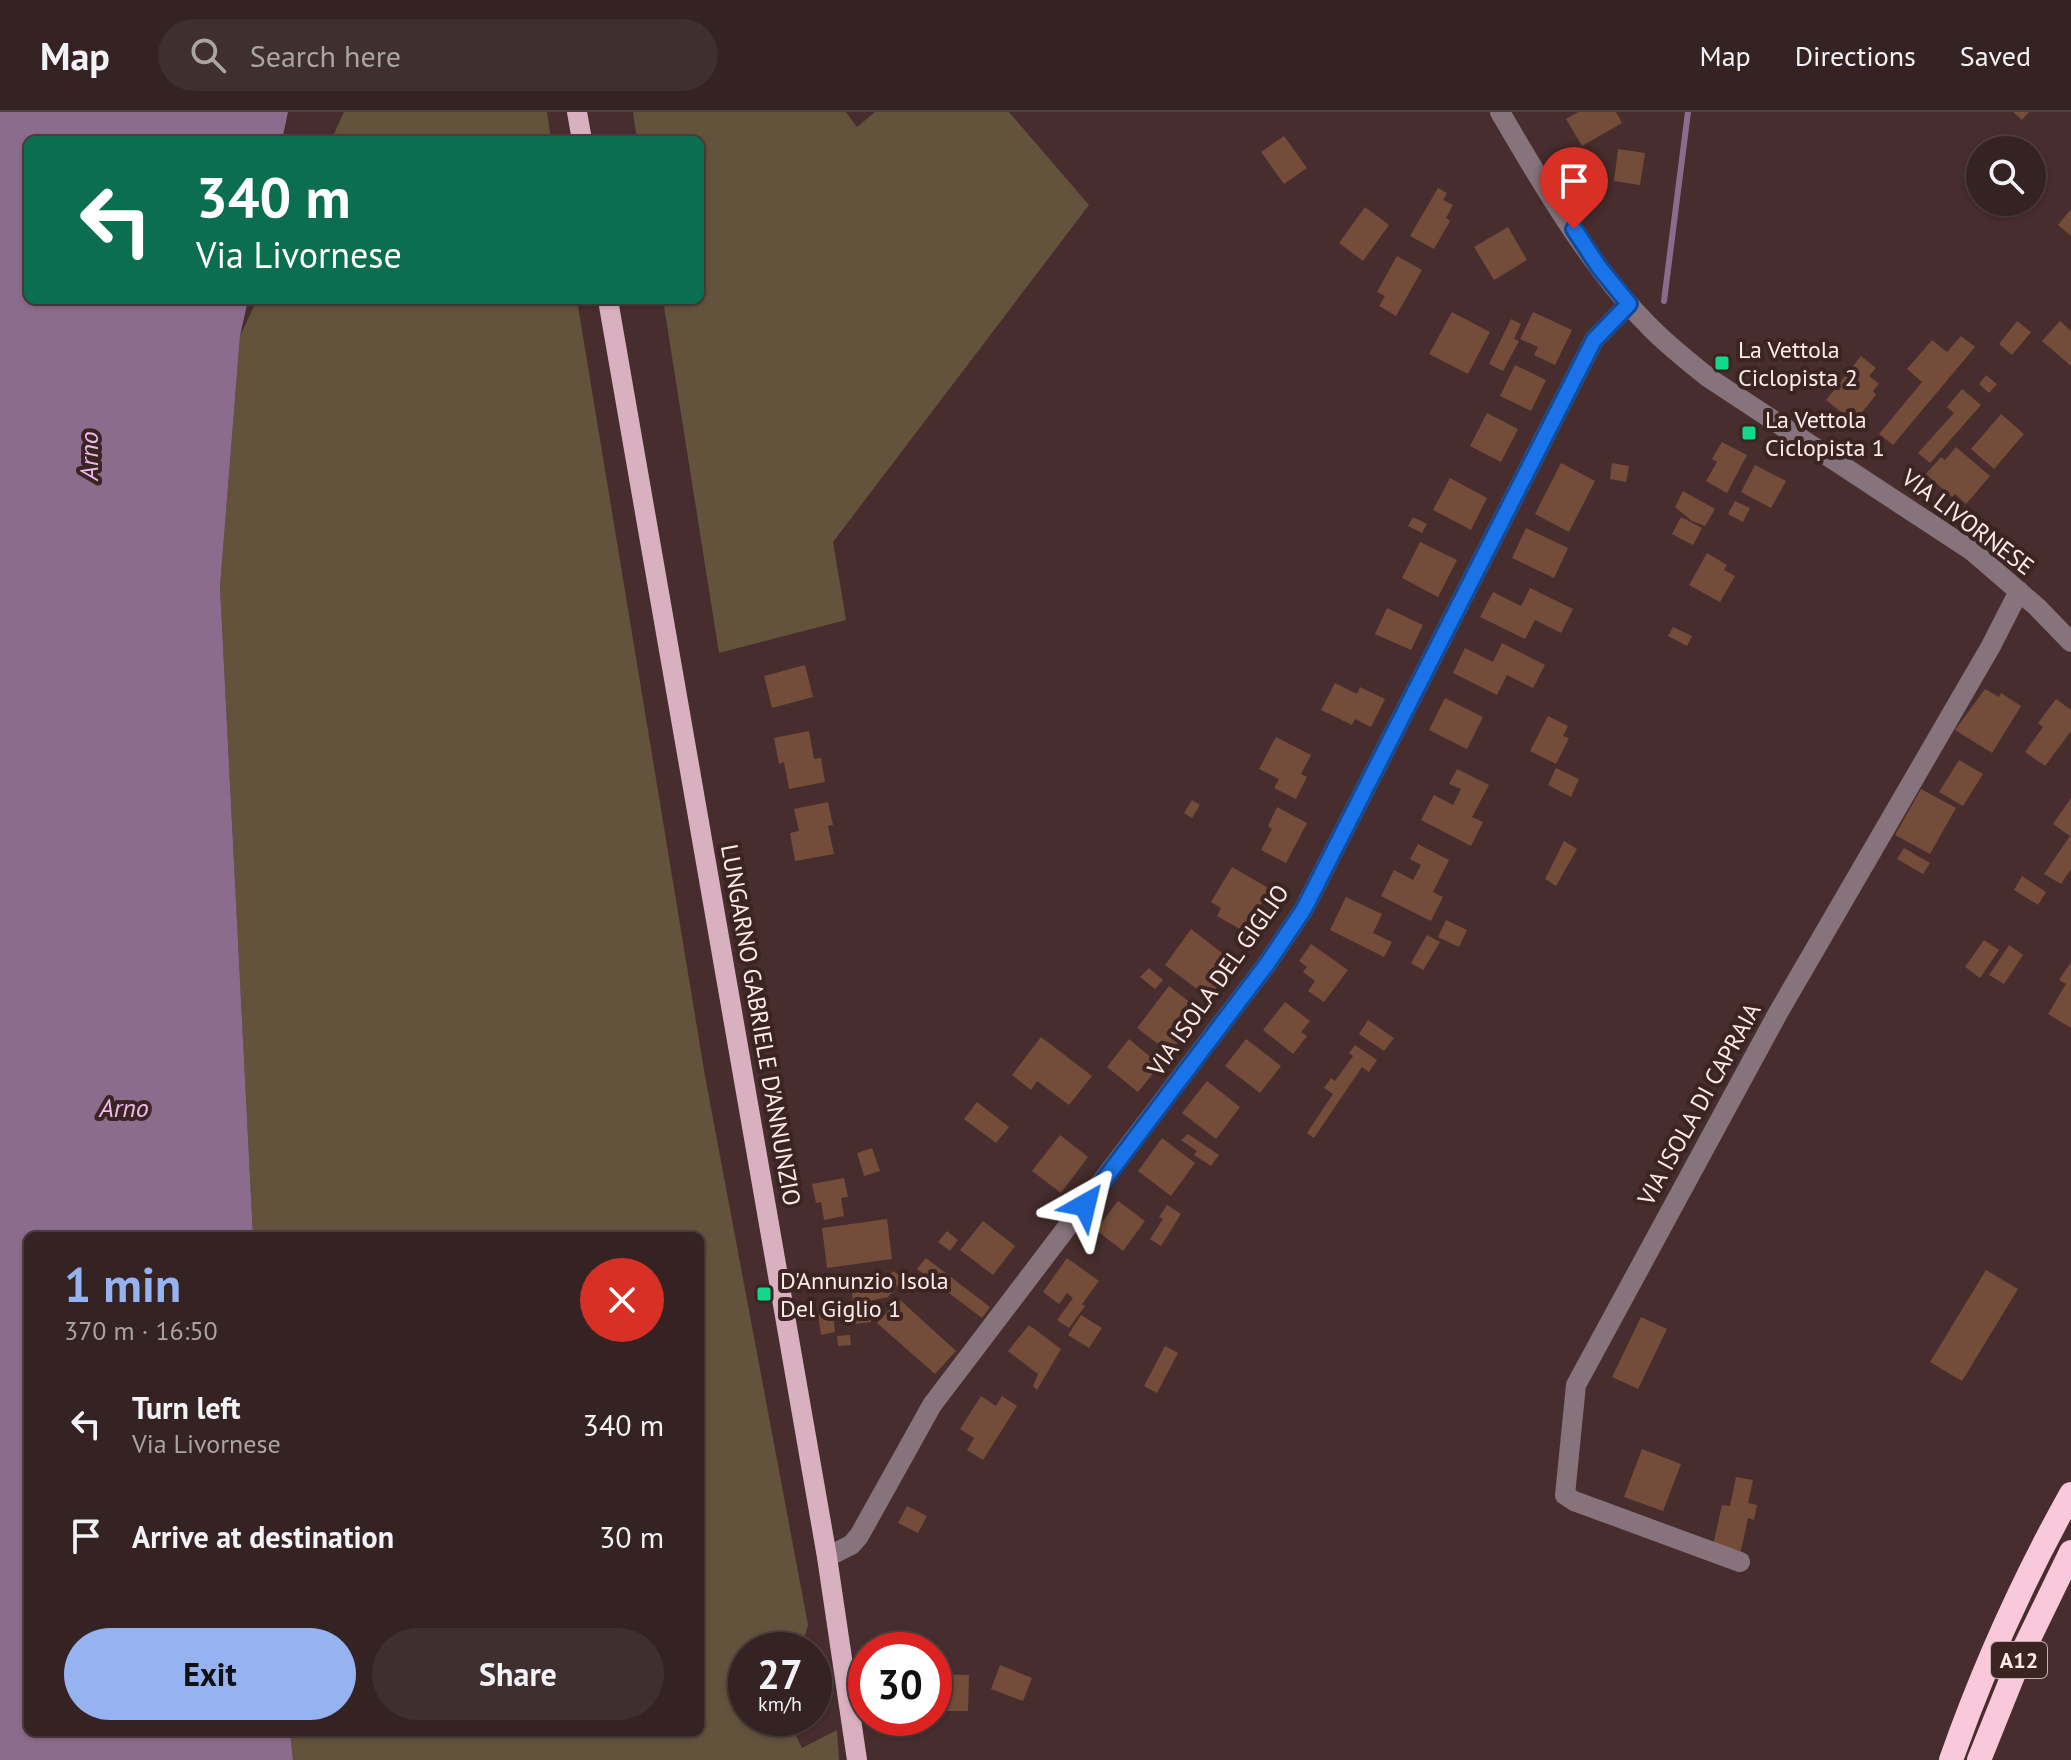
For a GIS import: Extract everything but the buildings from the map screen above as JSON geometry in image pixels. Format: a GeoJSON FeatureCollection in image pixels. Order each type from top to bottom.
{"type":"FeatureCollection","features":[{"type":"Feature","properties":{"kind":"highway","name":"A12"},"geometry":{"type":"LineString","coordinates":[[1951,1760],[1968,1711],[2009,1619],[2071,1494]]}},
{"type":"Feature","properties":{"kind":"highway","name":"A12"},"geometry":{"type":"LineString","coordinates":[[1979,1760],[2022,1653],[2071,1552]]}},
{"type":"Feature","properties":{"kind":"main road"},"geometry":{"type":"LineString","coordinates":[[577,112],[581,136]]}},
{"type":"Feature","properties":{"kind":"main road","name":"LUNGARNO GABRIELE D'ANNUNZIO"},"geometry":{"type":"LineString","coordinates":[[609,304],[827,1557],[857,1760]]}},
{"type":"Feature","properties":{"kind":"street","name":"VIA LIVORNESE"},"geometry":{"type":"LineString","coordinates":[[1500,112],[1588,251],[1629,304],[1672,348],[1709,378],[1972,551],[2071,642]]}},
{"type":"Feature","properties":{"kind":"street","name":"VIA ISOLA DEL GIGLIO"},"geometry":{"type":"LineString","coordinates":[[827,1557],[851,1545],[859,1536],[932,1405],[1248,989],[1304,909],[1594,340],[1629,304]]}},
{"type":"Feature","properties":{"kind":"street","name":"VIA ISOLA DI CAPRAIA"},"geometry":{"type":"LineString","coordinates":[[1740,1562],[1565,1495],[1576,1385],[1778,1013],[1991,646],[2019,591]]}},
{"type":"Feature","properties":{"kind":"shaded area"},"geometry":{"type":"Polygon","coordinates":[[[344,112],[547,112],[550,136],[333,136],[344,112]]]}},
{"type":"Feature","properties":{"kind":"shaded area"},"geometry":{"type":"Polygon","coordinates":[[[633,112],[846,112],[857,127],[875,112],[1009,112],[1089,205],[833,542],[846,620],[719,653],[664,304],[704,304],[704,136],[636,136],[633,112]]]}},
{"type":"Feature","properties":{"kind":"shaded area"},"geometry":{"type":"Polygon","coordinates":[[[255,304],[578,304],[705,1076],[808,1625],[806,1632],[728,1632],[728,1736],[796,1736],[802,1748],[825,1736],[832,1736],[837,1730],[839,1760],[293,1760],[290,1736],[704,1736],[704,1232],[253,1232],[220,587],[240,336],[255,304]]]}},
{"type":"Feature","properties":{"kind":"water","name":"Arno"},"geometry":{"type":"Polygon","coordinates":[[[0,112],[288,112],[283,136],[24,136],[24,304],[247,304],[240,336],[220,587],[253,1232],[24,1232],[24,1736],[290,1736],[293,1760],[0,1760],[0,112]]]}},
{"type":"Feature","properties":{"kind":"waterway"},"geometry":{"type":"LineString","coordinates":[[1664,301],[1688,112]]}},
{"type":"Feature","properties":{"kind":"place","name":"La Vettola Ciclopista 2"},"geometry":{"type":"Point","coordinates":[1722,363]}},
{"type":"Feature","properties":{"kind":"place","name":"La Vettola Ciclopista 1"},"geometry":{"type":"Point","coordinates":[1749,433]}},
{"type":"Feature","properties":{"kind":"place","name":"D'Annunzio Isola Del Giglio 1"},"geometry":{"type":"Point","coordinates":[764,1294]}},
{"type":"Feature","properties":{"kind":"route"},"geometry":{"type":"LineString","coordinates":[[1085,1205],[1267,964],[1304,909],[1594,340],[1629,304],[1574,229]]}}]}
